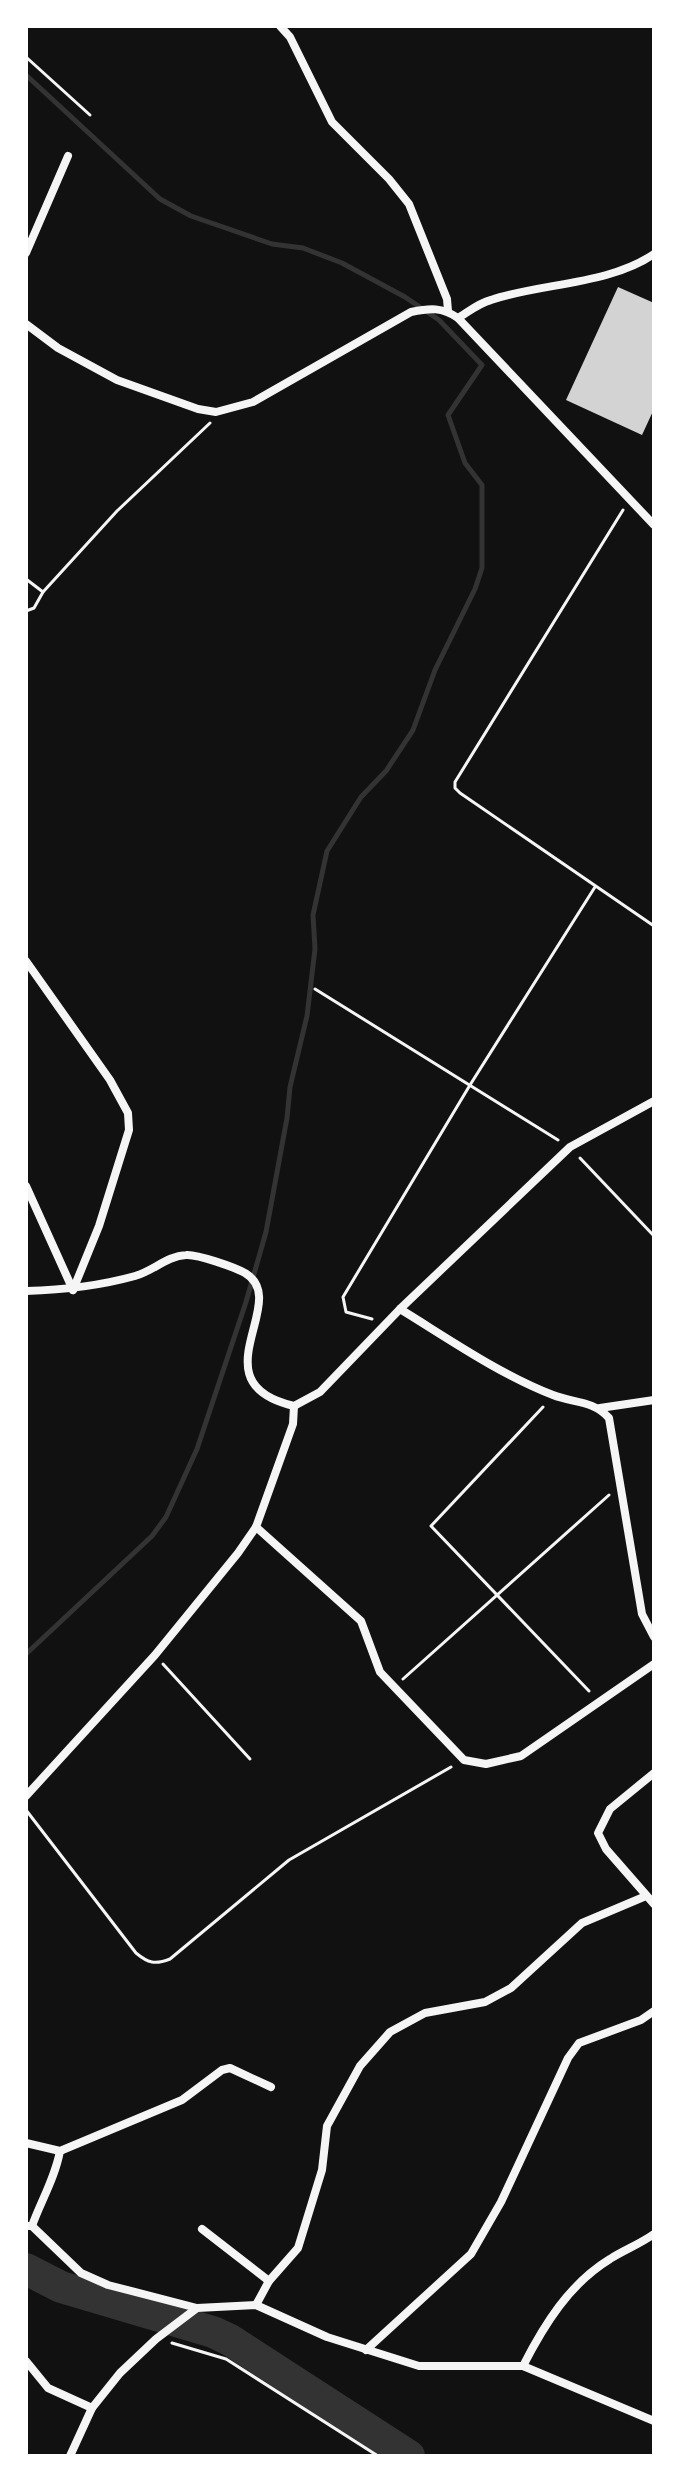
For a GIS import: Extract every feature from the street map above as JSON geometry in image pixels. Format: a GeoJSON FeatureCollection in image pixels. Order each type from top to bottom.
{"type":"FeatureCollection","features":[{"type":"Feature","properties":{"kind":"street"},"geometry":{"type":"LineString","coordinates":[[280,26],[290,37],[332,122],[389,179],[409,204],[447,299],[448,311]]}},
{"type":"Feature","properties":{"kind":"street"},"geometry":{"type":"LineString","coordinates":[[26,253],[68,156]]}},
{"type":"Feature","properties":{"kind":"street"},"geometry":{"type":"LineString","coordinates":[[458,318],[490,300],[565,285],[614,271],[654,254]]}},
{"type":"Feature","properties":{"kind":"street"},"geometry":{"type":"LineString","coordinates":[[26,324],[58,348],[117,380],[198,409],[216,412],[253,402],[411,312],[431,308],[448,311],[654,525]]}},
{"type":"Feature","properties":{"kind":"street"},"geometry":{"type":"LineString","coordinates":[[26,961],[110,1080],[128,1113],[129,1130],[99,1226],[73,1290]]}},
{"type":"Feature","properties":{"kind":"street"},"geometry":{"type":"LineString","coordinates":[[26,1291],[73,1290],[138,1275],[175,1257],[190,1254],[247,1274],[258,1291],[258,1309],[246,1362],[252,1383],[263,1396],[294,1406],[320,1392],[400,1309],[570,1147],[654,1101]]}},
{"type":"Feature","properties":{"kind":"street"},"geometry":{"type":"LineString","coordinates":[[26,1186],[73,1290]]}},
{"type":"Feature","properties":{"kind":"street"},"geometry":{"type":"LineString","coordinates":[[400,1309],[477,1356],[554,1395],[600,1408],[654,1400]]}},
{"type":"Feature","properties":{"kind":"street"},"geometry":{"type":"LineString","coordinates":[[26,1796],[155,1655],[256,1527],[293,1424],[294,1406]]}},
{"type":"Feature","properties":{"kind":"street"},"geometry":{"type":"LineString","coordinates":[[600,1408],[609,1418],[642,1614],[654,1637]]}},
{"type":"Feature","properties":{"kind":"street"},"geometry":{"type":"LineString","coordinates":[[256,1527],[361,1621],[380,1672],[464,1760],[486,1764],[521,1756],[654,1664]]}},
{"type":"Feature","properties":{"kind":"street"},"geometry":{"type":"LineString","coordinates":[[654,1773],[610,1809],[598,1833],[606,1849],[654,1904]]}},
{"type":"Feature","properties":{"kind":"street"},"geometry":{"type":"LineString","coordinates":[[256,2305],[269,2281],[298,2248],[322,2170],[327,2126],[360,2066],[390,2032],[425,2013],[485,2002],[511,1988],[582,1923],[646,1896]]}},
{"type":"Feature","properties":{"kind":"street"},"geometry":{"type":"LineString","coordinates":[[366,2350],[471,2254],[501,2202],[568,2058],[579,2043],[641,2020],[654,2011]]}},
{"type":"Feature","properties":{"kind":"street"},"geometry":{"type":"LineString","coordinates":[[26,2143],[60,2151],[182,2100],[222,2070],[230,2068],[271,2087]]}},
{"type":"Feature","properties":{"kind":"street"},"geometry":{"type":"LineString","coordinates":[[60,2151],[56,2173],[29,2226],[81,2273],[108,2285],[197,2308],[256,2305],[327,2337],[419,2366],[523,2366],[654,2421]]}},
{"type":"Feature","properties":{"kind":"street"},"geometry":{"type":"LineString","coordinates":[[202,2229],[269,2281]]}},
{"type":"Feature","properties":{"kind":"street"},"geometry":{"type":"LineString","coordinates":[[523,2366],[541,2330],[578,2283],[608,2260],[654,2234]]}},
{"type":"Feature","properties":{"kind":"street"},"geometry":{"type":"LineString","coordinates":[[70,2456],[92,2408],[120,2373],[197,2308]]}},
{"type":"Feature","properties":{"kind":"street"},"geometry":{"type":"LineString","coordinates":[[26,2361],[48,2388],[92,2408]]}},
{"type":"Feature","properties":{"kind":"path"},"geometry":{"type":"LineString","coordinates":[[26,57],[90,115]]}},
{"type":"Feature","properties":{"kind":"path"},"geometry":{"type":"LineString","coordinates":[[26,611],[34,608],[43,592],[117,511],[212,421],[216,412]]}},
{"type":"Feature","properties":{"kind":"path"},"geometry":{"type":"LineString","coordinates":[[629,500],[455,782],[455,788],[654,926]]}},
{"type":"Feature","properties":{"kind":"path"},"geometry":{"type":"LineString","coordinates":[[26,579],[43,592]]}},
{"type":"Feature","properties":{"kind":"path"},"geometry":{"type":"LineString","coordinates":[[387,1324],[346,1312],[343,1297],[470,1085],[595,887]]}},
{"type":"Feature","properties":{"kind":"path"},"geometry":{"type":"LineString","coordinates":[[315,989],[570,1147],[654,1236]]}},
{"type":"Feature","properties":{"kind":"path"},"geometry":{"type":"LineString","coordinates":[[554,1395],[431,1526],[599,1700]]}},
{"type":"Feature","properties":{"kind":"path"},"geometry":{"type":"LineString","coordinates":[[394,1687],[621,1485]]}},
{"type":"Feature","properties":{"kind":"path"},"geometry":{"type":"LineString","coordinates":[[155,1655],[250,1759]]}},
{"type":"Feature","properties":{"kind":"path"},"geometry":{"type":"LineString","coordinates":[[26,1810],[136,1953],[147,1962],[159,1964],[170,1959],[289,1860],[464,1760]]}},
{"type":"Feature","properties":{"kind":"path"},"geometry":{"type":"LineString","coordinates":[[157,2339],[226,2359],[378,2456]]}},
{"type":"Feature","properties":{"kind":"building"},"geometry":{"type":"Polygon","coordinates":[[[618,287],[654,303],[654,409],[642,435],[566,400],[618,287]]]}},
{"type":"Feature","properties":{"kind":"waterway"},"geometry":{"type":"LineString","coordinates":[[26,75],[160,199],[191,216],[272,244],[303,248],[342,263],[405,297],[439,320],[482,365],[448,415],[465,463],[482,485],[482,568],[475,589],[435,670],[413,730],[386,771],[361,797],[327,851],[313,915],[315,949],[307,1016],[290,1087],[266,1232],[197,1449],[166,1517],[152,1536],[26,1654]]}},
{"type":"Feature","properties":{"kind":"waterway"},"geometry":{"type":"LineString","coordinates":[[26,2269],[61,2287],[213,2332],[230,2340],[409,2456]]}}]}
